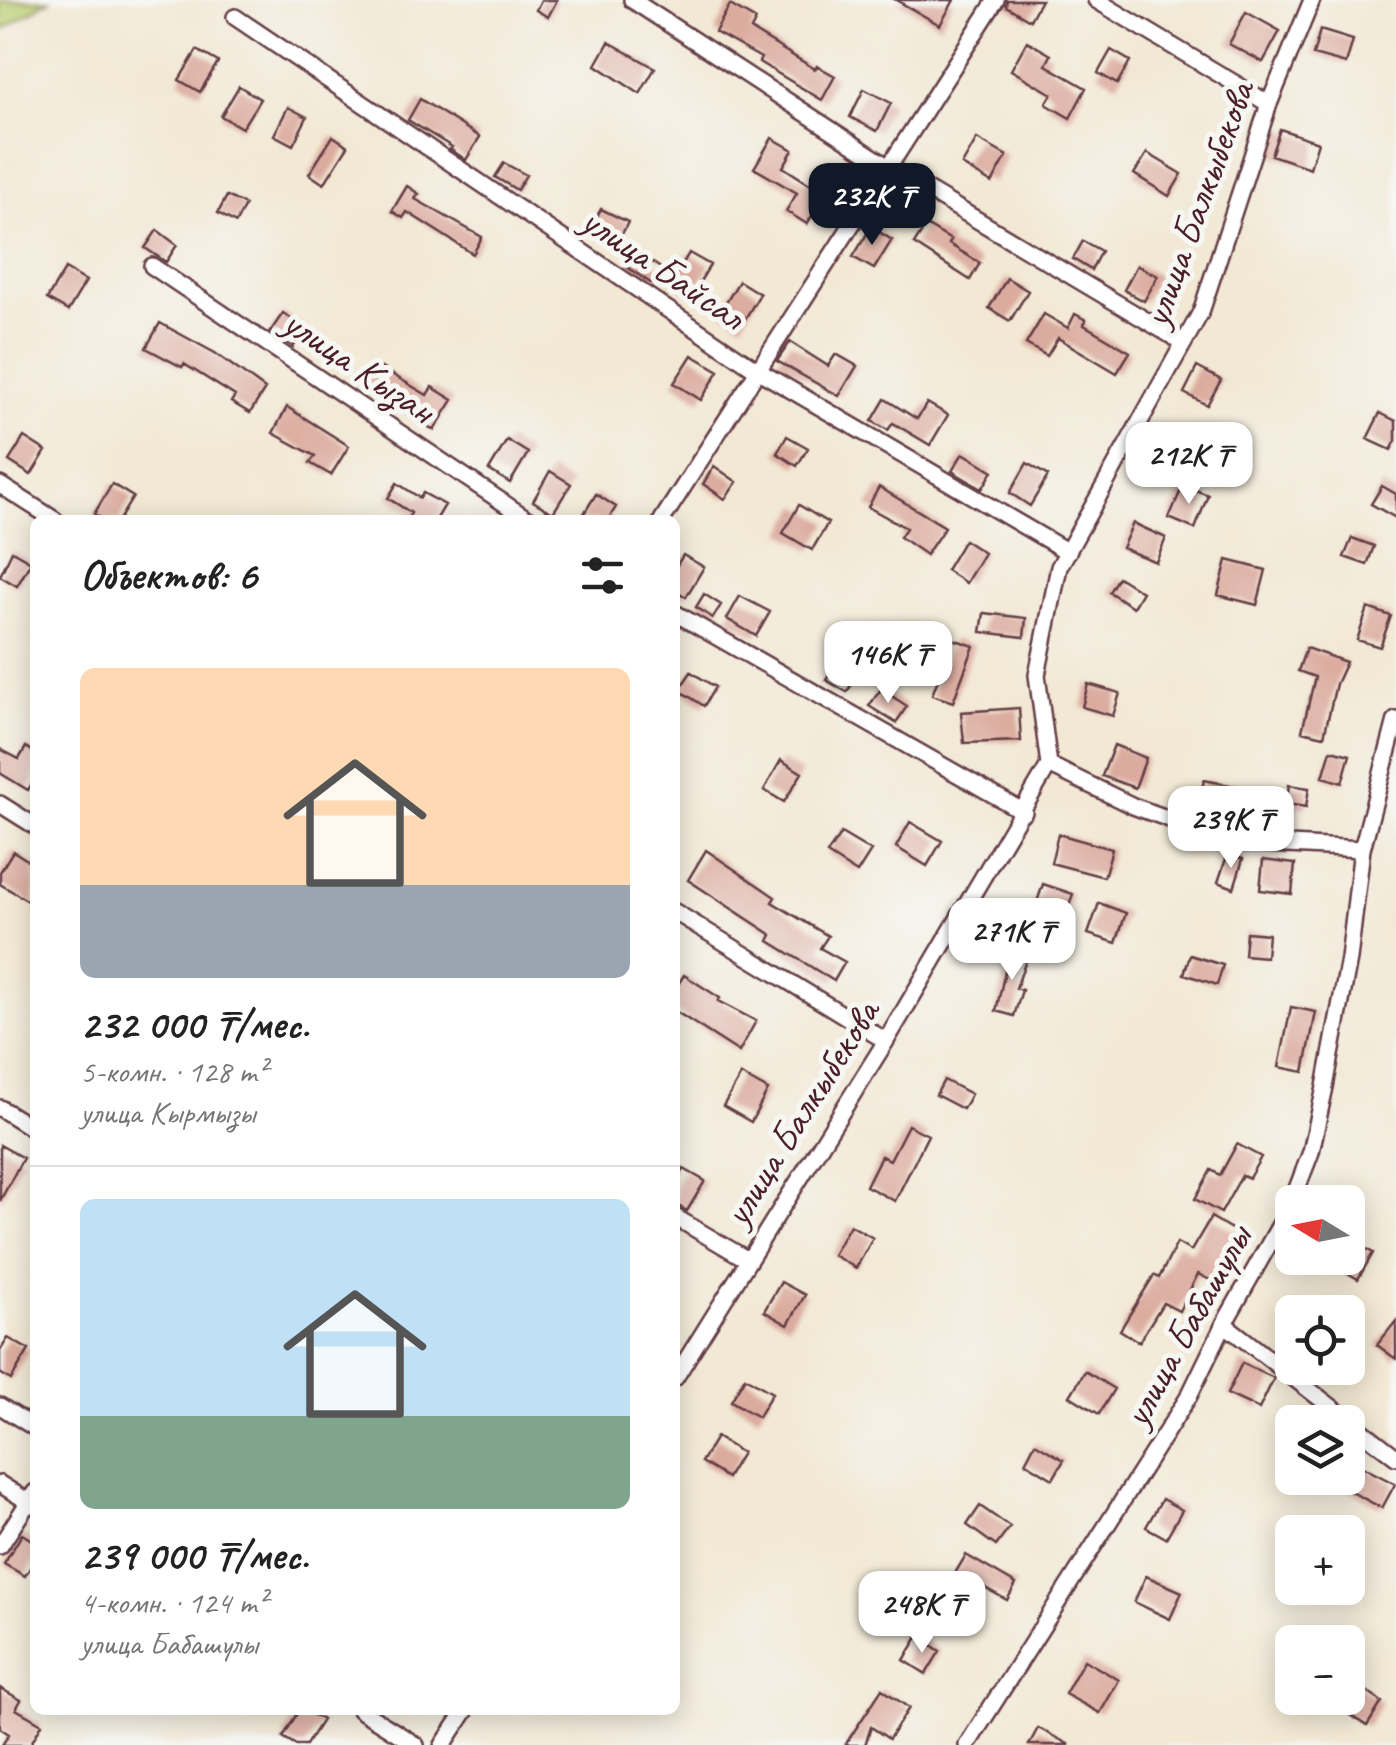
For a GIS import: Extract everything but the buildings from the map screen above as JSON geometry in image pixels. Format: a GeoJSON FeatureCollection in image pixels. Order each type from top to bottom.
{"type":"FeatureCollection","features":[{"type":"Feature","properties":{"kind":"street"},"geometry":{"type":"LineString","coordinates":[[632,0],[890,168],[1184,343]]}},
{"type":"Feature","properties":{"kind":"street"},"geometry":{"type":"LineString","coordinates":[[665,515],[996,0]]}},
{"type":"Feature","properties":{"kind":"street"},"geometry":{"type":"LineString","coordinates":[[1096,0],[1269,104]]}},
{"type":"Feature","properties":{"kind":"street","name":"улица Балкыбекова"},"geometry":{"type":"LineString","coordinates":[[680,1370],[886,1041],[1049,765],[1037,675],[1059,568],[1201,312],[1269,104],[1312,0]]}},
{"type":"Feature","properties":{"kind":"street","name":"улица Байсал"},"geometry":{"type":"LineString","coordinates":[[235,17],[758,370],[1068,552]]}},
{"type":"Feature","properties":{"kind":"street","name":"улица Кызан"},"geometry":{"type":"LineString","coordinates":[[152,266],[522,515]]}},
{"type":"Feature","properties":{"kind":"street"},"geometry":{"type":"LineString","coordinates":[[0,485],[47,515]]}},
{"type":"Feature","properties":{"kind":"street"},"geometry":{"type":"LineString","coordinates":[[680,616],[1024,812]]}},
{"type":"Feature","properties":{"kind":"street","name":"улица Бабашулы"},"geometry":{"type":"LineString","coordinates":[[967,1745],[1190,1396],[1224,1324],[1290,1207],[1310,1152],[1349,958],[1362,849],[1396,720]]}},
{"type":"Feature","properties":{"kind":"street"},"geometry":{"type":"LineString","coordinates":[[1049,765],[1133,806],[1234,842],[1362,849]]}},
{"type":"Feature","properties":{"kind":"street"},"geometry":{"type":"LineString","coordinates":[[0,804],[30,823]]}},
{"type":"Feature","properties":{"kind":"street"},"geometry":{"type":"LineString","coordinates":[[680,915],[886,1041]]}},
{"type":"Feature","properties":{"kind":"street"},"geometry":{"type":"LineString","coordinates":[[0,1108],[30,1127]]}},
{"type":"Feature","properties":{"kind":"street"},"geometry":{"type":"LineString","coordinates":[[680,1220],[748,1260]]}},
{"type":"Feature","properties":{"kind":"street"},"geometry":{"type":"LineString","coordinates":[[1224,1324],[1396,1457]]}},
{"type":"Feature","properties":{"kind":"street"},"geometry":{"type":"LineString","coordinates":[[0,1406],[30,1425]]}},
{"type":"Feature","properties":{"kind":"street"},"geometry":{"type":"LineString","coordinates":[[0,1484],[30,1499]]}},
{"type":"Feature","properties":{"kind":"street"},"geometry":{"type":"LineString","coordinates":[[0,1546],[30,1504]]}},
{"type":"Feature","properties":{"kind":"street"},"geometry":{"type":"LineString","coordinates":[[368,1715],[416,1745]]}},
{"type":"Feature","properties":{"kind":"street"},"geometry":{"type":"LineString","coordinates":[[444,1745],[463,1715]]}},
{"type":"Feature","properties":{"kind":"green space"},"geometry":{"type":"Polygon","coordinates":[[[0,0],[49,0],[0,32],[0,0]]]}}]}
